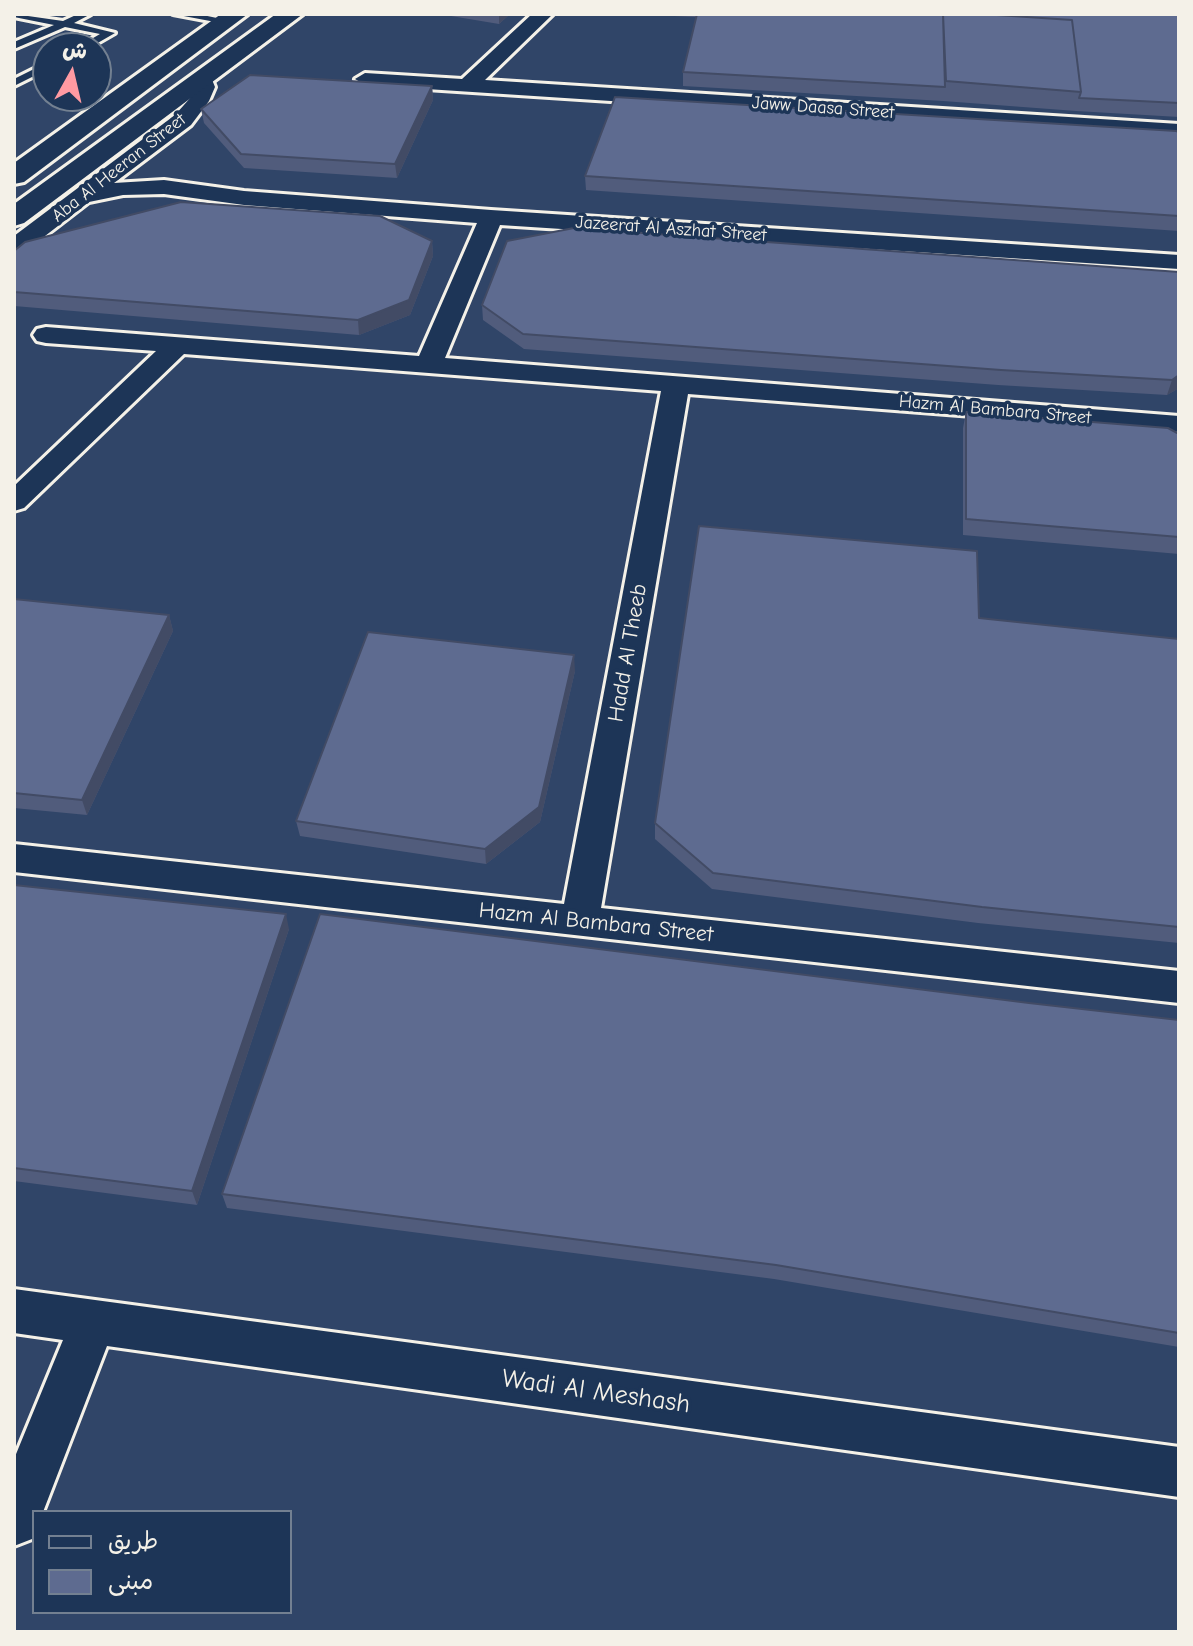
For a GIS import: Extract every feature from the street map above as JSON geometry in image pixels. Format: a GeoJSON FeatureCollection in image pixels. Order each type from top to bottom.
{"type":"FeatureCollection","features":[{"type":"Feature","properties":{"kind":"street","name":"Aba Al Heeran Street"},"geometry":{"type":"LineString","coordinates":[[14,217],[202,76],[291,14]]}},
{"type":"Feature","properties":{"kind":"street"},"geometry":{"type":"LineString","coordinates":[[467,86],[543,14]]}},
{"type":"Feature","properties":{"kind":"street"},"geometry":{"type":"LineString","coordinates":[[14,176],[231,18]]}},
{"type":"Feature","properties":{"kind":"street","name":"Aba Al Heeran Street"},"geometry":{"type":"LineString","coordinates":[[14,248],[192,112],[205,87],[202,76]]}},
{"type":"Feature","properties":{"kind":"street","name":"Jaww Daasa Street"},"geometry":{"type":"LineString","coordinates":[[365,79],[1179,131]]}},
{"type":"Feature","properties":{"kind":"street"},"geometry":{"type":"LineString","coordinates":[[143,151],[145,171],[164,187]]}},
{"type":"Feature","properties":{"kind":"street","name":"Jazeerat Al Aszhat Street"},"geometry":{"type":"LineString","coordinates":[[82,197],[123,188],[164,187],[244,198],[491,217],[1179,262]]}},
{"type":"Feature","properties":{"kind":"street"},"geometry":{"type":"LineString","coordinates":[[429,365],[491,217]]}},
{"type":"Feature","properties":{"kind":"street","name":"Hazm Al Bambara Street"},"geometry":{"type":"LineString","coordinates":[[46,335],[1179,424]]}},
{"type":"Feature","properties":{"kind":"street"},"geometry":{"type":"LineString","coordinates":[[14,502],[178,345]]}},
{"type":"Feature","properties":{"kind":"street","name":"Hadd Al Theeb"},"geometry":{"type":"LineString","coordinates":[[580,921],[676,384]]}},
{"type":"Feature","properties":{"kind":"street","name":"Hazm Al Bambara Street"},"geometry":{"type":"LineString","coordinates":[[14,858],[1179,987]]}},
{"type":"Feature","properties":{"kind":"street","name":"Wadi Al Meshash"},"geometry":{"type":"LineString","coordinates":[[14,1311],[1179,1472]]}},
{"type":"Feature","properties":{"kind":"street"},"geometry":{"type":"LineString","coordinates":[[14,1521],[93,1323]]}},
{"type":"Feature","properties":{"kind":"lane"},"geometry":{"type":"LineString","coordinates":[[14,14],[105,32]]}},
{"type":"Feature","properties":{"kind":"lane"},"geometry":{"type":"LineString","coordinates":[[14,46],[86,14]]}},
{"type":"Feature","properties":{"kind":"lane"},"geometry":{"type":"LineString","coordinates":[[178,14],[231,18]]}},
{"type":"Feature","properties":{"kind":"lane"},"geometry":{"type":"LineString","coordinates":[[14,83],[32,73]]}},
{"type":"Feature","properties":{"kind":"building"},"geometry":{"type":"Polygon","coordinates":[[[697,14],[943,14],[945,87],[683,72],[697,14]]]}},
{"type":"Feature","properties":{"kind":"building"},"geometry":{"type":"Polygon","coordinates":[[[943,14],[1072,20],[1081,92],[946,81],[943,14]]]}},
{"type":"Feature","properties":{"kind":"building"},"geometry":{"type":"Polygon","coordinates":[[[982,14],[1179,14],[1179,103],[1079,98],[1081,92],[1072,20],[982,14]]]}},
{"type":"Feature","properties":{"kind":"building"},"geometry":{"type":"Polygon","coordinates":[[[250,75],[432,86],[395,164],[241,154],[201,109],[250,75]]]}},
{"type":"Feature","properties":{"kind":"building"},"geometry":{"type":"Polygon","coordinates":[[[615,97],[1176,131],[1179,132],[1179,216],[585,176],[615,97]]]}},
{"type":"Feature","properties":{"kind":"building"},"geometry":{"type":"Polygon","coordinates":[[[181,202],[380,216],[432,241],[409,300],[358,320],[14,292],[14,251],[25,242],[181,202]]]}},
{"type":"Feature","properties":{"kind":"building"},"geometry":{"type":"Polygon","coordinates":[[[574,228],[1179,272],[1179,375],[1172,380],[1001,370],[523,334],[482,305],[507,241],[574,228]]]}},
{"type":"Feature","properties":{"kind":"building"},"geometry":{"type":"Polygon","coordinates":[[[966,412],[1168,428],[1179,434],[1179,537],[966,519],[966,412]]]}},
{"type":"Feature","properties":{"kind":"building"},"geometry":{"type":"Polygon","coordinates":[[[699,526],[977,551],[979,618],[1179,639],[1179,927],[982,907],[713,873],[655,823],[699,526]]]}},
{"type":"Feature","properties":{"kind":"building"},"geometry":{"type":"Polygon","coordinates":[[[14,599],[169,615],[82,800],[14,793],[14,599]]]}},
{"type":"Feature","properties":{"kind":"building"},"geometry":{"type":"Polygon","coordinates":[[[368,632],[574,655],[539,807],[485,849],[296,821],[368,632]]]}},
{"type":"Feature","properties":{"kind":"building"},"geometry":{"type":"Polygon","coordinates":[[[14,885],[286,914],[192,1191],[14,1168],[14,885]]]}},
{"type":"Feature","properties":{"kind":"building"},"geometry":{"type":"Polygon","coordinates":[[[320,914],[1179,1020],[1179,1333],[776,1265],[222,1194],[320,914]]]}}]}
